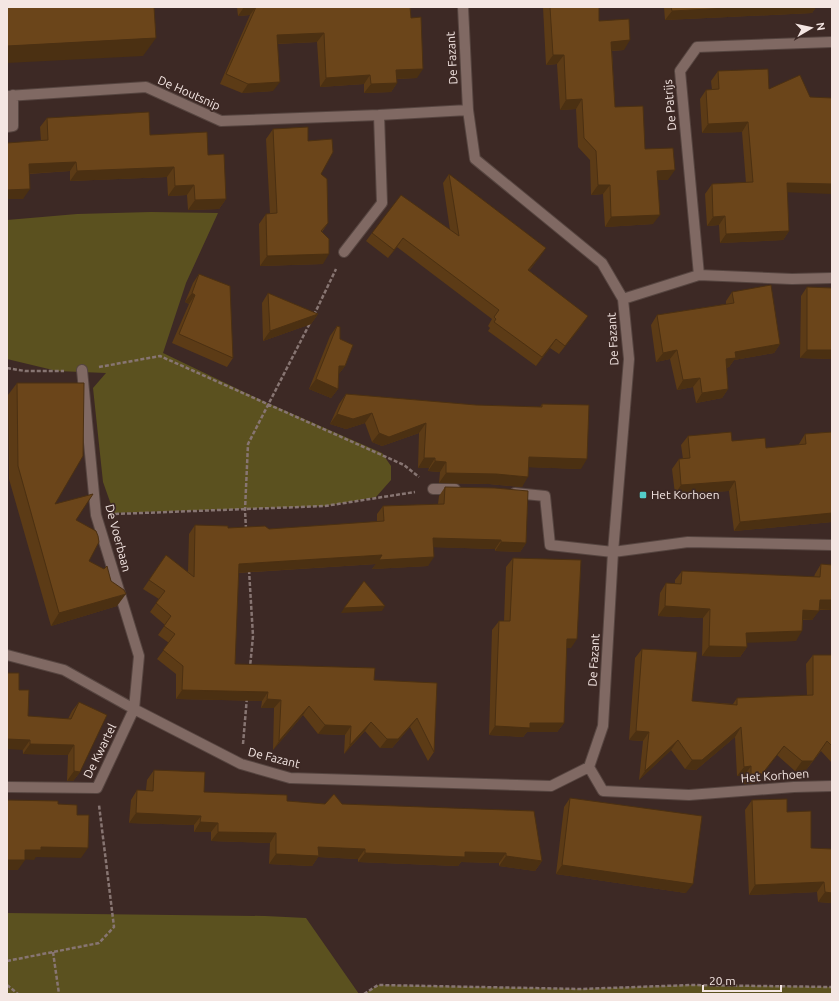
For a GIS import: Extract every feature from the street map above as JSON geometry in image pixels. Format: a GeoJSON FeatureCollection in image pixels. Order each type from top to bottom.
{"type":"FeatureCollection","features":[{"type":"Feature","properties":{"kind":"street","name":"De Fazant"},"geometry":{"type":"LineString","coordinates":[[7,655],[64,670],[134,709],[241,764],[290,778],[551,786],[589,767],[603,726],[613,552],[629,359],[623,299],[602,264],[474,159],[468,110],[463,7]]}},
{"type":"Feature","properties":{"kind":"street","name":"De Patrijs"},"geometry":{"type":"LineString","coordinates":[[699,275],[680,71],[697,47],[832,42]]}},
{"type":"Feature","properties":{"kind":"street","name":"De Houtsnip"},"geometry":{"type":"LineString","coordinates":[[7,127],[13,126],[10,95],[146,87],[221,121],[468,110]]}},
{"type":"Feature","properties":{"kind":"street"},"geometry":{"type":"LineString","coordinates":[[344,252],[382,203],[379,115]]}},
{"type":"Feature","properties":{"kind":"street"},"geometry":{"type":"LineString","coordinates":[[623,299],[699,275],[792,279],[832,278]]}},
{"type":"Feature","properties":{"kind":"street","name":"De Voerbaan"},"geometry":{"type":"LineString","coordinates":[[82,370],[96,515],[139,656],[134,709]]}},
{"type":"Feature","properties":{"kind":"street"},"geometry":{"type":"LineString","coordinates":[[433,489],[468,490]]}},
{"type":"Feature","properties":{"kind":"street"},"geometry":{"type":"LineString","coordinates":[[503,492],[545,496],[550,545],[613,552],[688,542],[832,545]]}},
{"type":"Feature","properties":{"kind":"street","name":"De Kwartel"},"geometry":{"type":"LineString","coordinates":[[7,787],[97,788],[134,709]]}},
{"type":"Feature","properties":{"kind":"street","name":"Het Korhoen"},"geometry":{"type":"LineString","coordinates":[[589,767],[603,791],[688,795],[794,786],[832,786]]}},
{"type":"Feature","properties":{"kind":"path"},"geometry":{"type":"LineString","coordinates":[[247,533],[245,510],[248,444],[269,405],[344,252]]}},
{"type":"Feature","properties":{"kind":"path"},"geometry":{"type":"LineString","coordinates":[[7,368],[25,371],[82,370],[160,356],[404,465],[433,489]]}},
{"type":"Feature","properties":{"kind":"path"},"geometry":{"type":"LineString","coordinates":[[96,515],[325,506],[433,489]]}},
{"type":"Feature","properties":{"kind":"path"},"geometry":{"type":"LineString","coordinates":[[249,565],[253,636],[249,673]]}},
{"type":"Feature","properties":{"kind":"path"},"geometry":{"type":"LineString","coordinates":[[241,764],[247,696]]}},
{"type":"Feature","properties":{"kind":"path"},"geometry":{"type":"LineString","coordinates":[[7,961],[99,943],[114,927],[97,788]]}},
{"type":"Feature","properties":{"kind":"path"},"geometry":{"type":"LineString","coordinates":[[53,952],[59,994]]}},
{"type":"Feature","properties":{"kind":"path"},"geometry":{"type":"LineString","coordinates":[[7,985],[18,994]]}},
{"type":"Feature","properties":{"kind":"path"},"geometry":{"type":"LineString","coordinates":[[364,994],[378,985],[581,989],[691,985],[832,987]]}},
{"type":"Feature","properties":{"kind":"shaded area"},"geometry":{"type":"Polygon","coordinates":[[[151,212],[218,213],[186,283],[163,353],[263,401],[382,453],[391,466],[391,480],[376,497],[325,506],[114,513],[103,482],[93,388],[106,373],[57,371],[7,359],[7,220],[77,214],[151,212]]]}},
{"type":"Feature","properties":{"kind":"shaded area"},"geometry":{"type":"Polygon","coordinates":[[[7,913],[265,916],[306,918],[359,994],[7,994],[7,913]]]}},
{"type":"Feature","properties":{"kind":"shaded area"},"geometry":{"type":"Polygon","coordinates":[[[378,985],[581,989],[691,985],[832,987],[832,994],[364,994],[378,985]]]}},
{"type":"Feature","properties":{"kind":"building"},"geometry":{"type":"Polygon","coordinates":[[[7,7],[154,7],[156,38],[7,46],[7,7]]]}},
{"type":"Feature","properties":{"kind":"building"},"geometry":{"type":"Polygon","coordinates":[[[256,7],[410,7],[411,18],[421,17],[423,69],[396,70],[397,83],[371,84],[370,75],[326,78],[324,33],[277,35],[280,82],[248,84],[226,74],[256,7]]]}},
{"type":"Feature","properties":{"kind":"building"},"geometry":{"type":"Polygon","coordinates":[[[550,7],[599,7],[599,21],[629,19],[630,40],[611,42],[615,107],[643,106],[645,149],[673,148],[675,170],[657,171],[660,215],[611,217],[610,185],[598,185],[596,151],[584,138],[582,99],[566,100],[564,55],[553,55],[550,7]]]}},
{"type":"Feature","properties":{"kind":"building"},"geometry":{"type":"Polygon","coordinates":[[[671,7],[747,7],[672,11],[671,7]]]}},
{"type":"Feature","properties":{"kind":"building"},"geometry":{"type":"Polygon","coordinates":[[[768,69],[769,89],[800,75],[810,97],[832,98],[832,184],[787,183],[789,231],[726,234],[725,216],[713,217],[712,184],[753,182],[748,122],[708,124],[706,90],[719,89],[718,71],[768,69]]]}},
{"type":"Feature","properties":{"kind":"building"},"geometry":{"type":"Polygon","coordinates":[[[149,112],[150,135],[207,132],[208,155],[224,154],[226,199],[195,200],[194,185],[175,186],[174,167],[77,171],[76,162],[29,164],[30,189],[7,190],[7,143],[48,140],[47,118],[149,112]]]}},
{"type":"Feature","properties":{"kind":"building"},"geometry":{"type":"Polygon","coordinates":[[[308,127],[308,141],[332,139],[333,152],[321,174],[327,179],[328,223],[321,231],[329,239],[329,254],[267,256],[266,214],[277,213],[273,129],[308,127]]]}},
{"type":"Feature","properties":{"kind":"building"},"geometry":{"type":"Polygon","coordinates":[[[449,174],[546,248],[528,270],[588,316],[565,346],[556,339],[542,357],[494,322],[496,319],[494,317],[499,310],[403,238],[394,250],[372,233],[401,195],[459,236],[449,174]]]}},
{"type":"Feature","properties":{"kind":"building"},"geometry":{"type":"Polygon","coordinates":[[[199,274],[230,286],[233,358],[179,334],[195,295],[192,293],[199,274]]]}},
{"type":"Feature","properties":{"kind":"building"},"geometry":{"type":"Polygon","coordinates":[[[771,285],[780,344],[735,352],[736,358],[726,359],[728,389],[702,393],[700,378],[683,380],[677,350],[663,353],[657,315],[734,303],[732,292],[771,285]]]}},
{"type":"Feature","properties":{"kind":"building"},"geometry":{"type":"Polygon","coordinates":[[[807,287],[832,288],[832,350],[807,350],[807,287]]]}},
{"type":"Feature","properties":{"kind":"building"},"geometry":{"type":"Polygon","coordinates":[[[268,293],[318,314],[270,331],[268,293]]]}},
{"type":"Feature","properties":{"kind":"building"},"geometry":{"type":"Polygon","coordinates":[[[337,326],[340,327],[340,339],[353,345],[345,366],[339,366],[338,389],[316,379],[337,326]]]}},
{"type":"Feature","properties":{"kind":"building"},"geometry":{"type":"Polygon","coordinates":[[[17,383],[84,383],[83,456],[55,504],[93,494],[76,520],[96,531],[98,536],[99,542],[89,561],[104,569],[107,566],[111,581],[124,590],[126,594],[59,613],[18,466],[17,383]]]}},
{"type":"Feature","properties":{"kind":"building"},"geometry":{"type":"Polygon","coordinates":[[[346,394],[476,405],[542,407],[542,404],[589,405],[587,459],[529,457],[528,477],[496,474],[446,473],[446,462],[435,461],[435,458],[424,458],[426,423],[389,437],[379,433],[372,413],[353,419],[337,414],[346,394]]]}},
{"type":"Feature","properties":{"kind":"building"},"geometry":{"type":"Polygon","coordinates":[[[731,432],[732,441],[765,438],[766,448],[806,444],[805,434],[832,432],[832,513],[740,522],[735,481],[681,485],[679,459],[690,458],[688,436],[731,432]]]}},
{"type":"Feature","properties":{"kind":"building"},"geometry":{"type":"Polygon","coordinates":[[[445,487],[495,488],[528,491],[526,543],[501,542],[501,540],[433,538],[434,557],[379,560],[382,555],[239,564],[235,664],[375,668],[374,680],[437,683],[434,752],[417,718],[398,739],[387,739],[371,722],[350,745],[351,726],[325,725],[309,706],[279,741],[281,700],[267,699],[268,692],[182,690],[183,666],[163,650],[175,634],[164,626],[171,616],[156,603],[165,591],[149,580],[166,555],[194,577],[195,525],[228,526],[228,528],[265,526],[269,529],[384,521],[383,506],[444,504],[445,487]]]}},
{"type":"Feature","properties":{"kind":"building"},"geometry":{"type":"Polygon","coordinates":[[[513,558],[581,560],[577,639],[567,639],[564,723],[530,723],[530,728],[495,726],[499,621],[510,621],[513,558]]]}},
{"type":"Feature","properties":{"kind":"building"},"geometry":{"type":"Polygon","coordinates":[[[821,564],[832,565],[832,600],[820,600],[819,611],[803,610],[802,631],[746,633],[747,647],[709,646],[710,609],[665,606],[666,583],[681,584],[682,571],[820,577],[821,564]]]}},
{"type":"Feature","properties":{"kind":"building"},"geometry":{"type":"Polygon","coordinates":[[[364,581],[385,606],[344,608],[364,581]]]}},
{"type":"Feature","properties":{"kind":"building"},"geometry":{"type":"Polygon","coordinates":[[[642,649],[697,652],[692,701],[737,705],[737,698],[813,695],[813,655],[832,655],[832,746],[827,741],[813,761],[802,761],[784,746],[762,774],[751,775],[751,766],[744,767],[741,727],[702,760],[692,760],[678,740],[645,771],[649,732],[636,731],[642,649]]]}},
{"type":"Feature","properties":{"kind":"building"},"geometry":{"type":"Polygon","coordinates":[[[7,673],[19,673],[19,690],[29,690],[28,716],[71,719],[79,702],[107,715],[80,772],[74,771],[74,745],[30,744],[30,740],[7,739],[7,673]]]}},
{"type":"Feature","properties":{"kind":"building"},"geometry":{"type":"Polygon","coordinates":[[[154,770],[205,772],[204,792],[287,795],[287,801],[325,804],[334,794],[342,804],[534,811],[542,861],[506,856],[506,853],[465,852],[465,857],[365,853],[365,849],[318,847],[319,856],[276,854],[276,833],[218,832],[218,823],[200,822],[201,816],[136,813],[137,790],[153,791],[154,770]]]}},
{"type":"Feature","properties":{"kind":"building"},"geometry":{"type":"Polygon","coordinates":[[[570,798],[702,816],[693,884],[562,865],[570,798]]]}},
{"type":"Feature","properties":{"kind":"building"},"geometry":{"type":"Polygon","coordinates":[[[787,799],[787,812],[811,811],[811,848],[832,849],[832,893],[825,892],[824,882],[755,885],[752,800],[787,799]]]}},
{"type":"Feature","properties":{"kind":"building"},"geometry":{"type":"Polygon","coordinates":[[[7,800],[58,801],[58,804],[77,805],[77,815],[89,815],[88,848],[41,847],[41,850],[25,850],[25,860],[7,860],[7,800]]]}},
{"type":"Feature","properties":{"kind":"place","name":"Het Korhoen"},"geometry":{"type":"Point","coordinates":[643,495]}}]}
